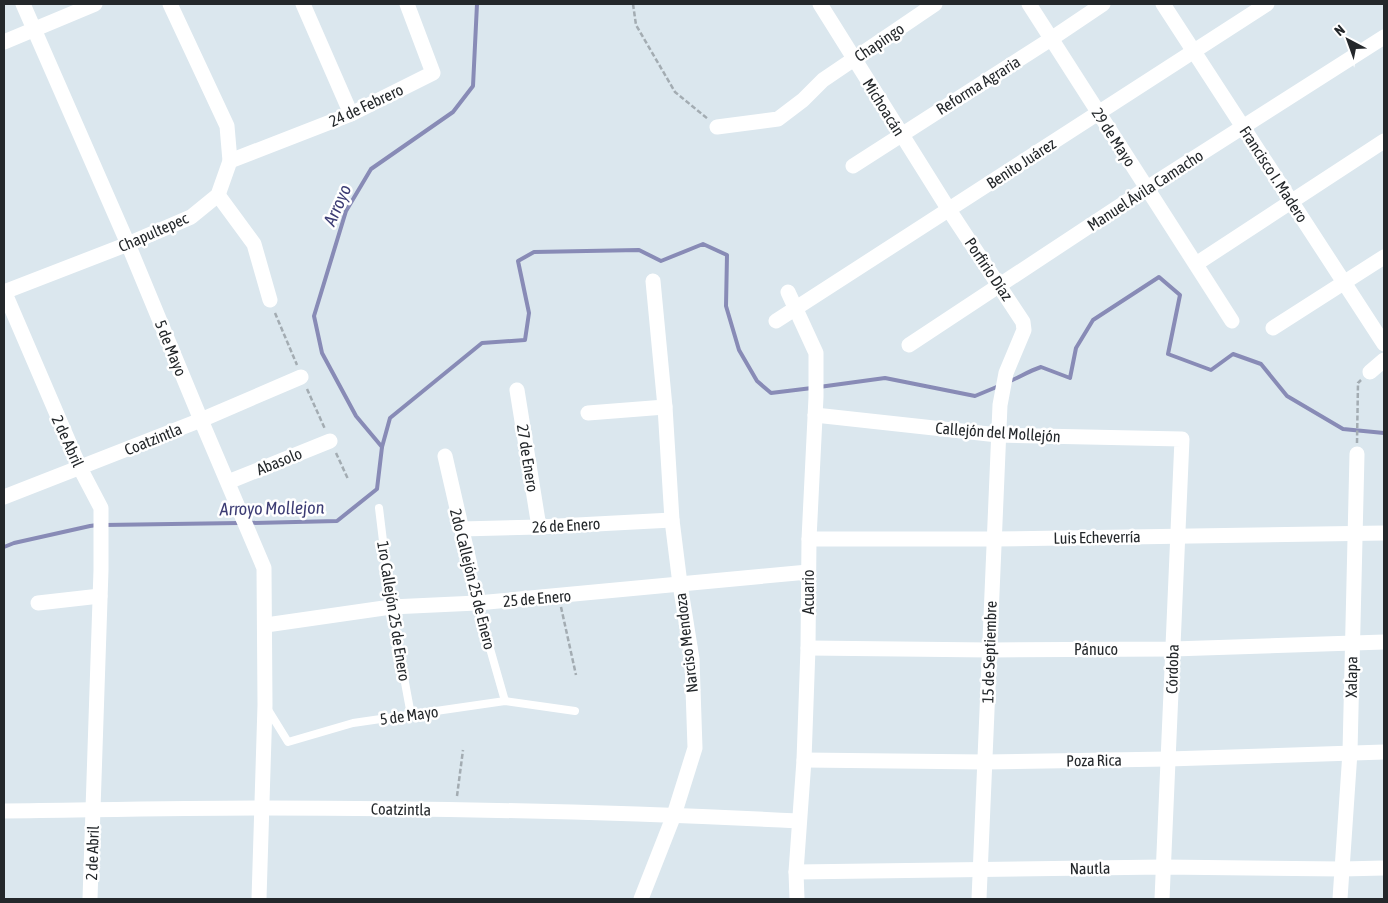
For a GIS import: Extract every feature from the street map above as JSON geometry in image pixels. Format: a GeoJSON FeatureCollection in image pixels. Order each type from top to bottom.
{"type":"FeatureCollection","features":[{"type":"Feature","properties":{"kind":"street","name":"5 de Mayo"},"geometry":{"type":"LineString","coordinates":[[23,4],[128,244],[264,568],[266,625],[265,705],[263,808],[258,899]]}},
{"type":"Feature","properties":{"kind":"street"},"geometry":{"type":"LineString","coordinates":[[4,42],[94,4]]}},
{"type":"Feature","properties":{"kind":"street","name":"Chapultepec"},"geometry":{"type":"LineString","coordinates":[[4,292],[128,244],[191,217],[218,194],[230,162],[227,126],[170,4]]}},
{"type":"Feature","properties":{"kind":"street"},"geometry":{"type":"LineString","coordinates":[[303,4],[351,114]]}},
{"type":"Feature","properties":{"kind":"street","name":"24 de Febrero"},"geometry":{"type":"LineString","coordinates":[[230,162],[351,114],[433,73],[407,4]]}},
{"type":"Feature","properties":{"kind":"street","name":"Michoacán"},"geometry":{"type":"LineString","coordinates":[[820,4],[949,210]]}},
{"type":"Feature","properties":{"kind":"street","name":"Chapingo"},"geometry":{"type":"LineString","coordinates":[[717,126],[778,119],[803,100],[823,80],[934,4]]}},
{"type":"Feature","properties":{"kind":"street","name":"29 de Mayo"},"geometry":{"type":"LineString","coordinates":[[1029,4],[1232,321]]}},
{"type":"Feature","properties":{"kind":"street","name":"Reforma Agraria"},"geometry":{"type":"LineString","coordinates":[[853,166],[1103,4]]}},
{"type":"Feature","properties":{"kind":"street","name":"Francisco I. Madero"},"geometry":{"type":"LineString","coordinates":[[1163,4],[1384,344]]}},
{"type":"Feature","properties":{"kind":"street","name":"Benito Juárez"},"geometry":{"type":"LineString","coordinates":[[776,321],[1267,4]]}},
{"type":"Feature","properties":{"kind":"street","name":"Manuel Ávila Camacho"},"geometry":{"type":"LineString","coordinates":[[909,345],[1147,188],[1384,37]]}},
{"type":"Feature","properties":{"kind":"street"},"geometry":{"type":"LineString","coordinates":[[1196,264],[1384,141]]}},
{"type":"Feature","properties":{"kind":"street"},"geometry":{"type":"LineString","coordinates":[[218,194],[254,244],[270,300]]}},
{"type":"Feature","properties":{"kind":"street","name":"Porfirio Díaz"},"geometry":{"type":"LineString","coordinates":[[949,210],[1000,285],[1023,322],[1024,330]]}},
{"type":"Feature","properties":{"kind":"street"},"geometry":{"type":"LineString","coordinates":[[1273,328],[1384,256]]}},
{"type":"Feature","properties":{"kind":"street","name":"Narciso Mendoza"},"geometry":{"type":"LineString","coordinates":[[641,899],[674,815],[695,748],[692,659],[672,520],[665,407],[653,281]]}},
{"type":"Feature","properties":{"kind":"street","name":"2 de Abril"},"geometry":{"type":"LineString","coordinates":[[4,292],[80,468],[101,508],[101,570],[90,899]]}},
{"type":"Feature","properties":{"kind":"street","name":"Acuario"},"geometry":{"type":"LineString","coordinates":[[788,292],[797,308],[816,353],[816,397],[808,572],[808,648],[804,760],[796,872],[797,899]]}},
{"type":"Feature","properties":{"kind":"street","name":"15 de Septiembre"},"geometry":{"type":"LineString","coordinates":[[979,899],[1000,405],[1006,373],[1024,330]]}},
{"type":"Feature","properties":{"kind":"street"},"geometry":{"type":"LineString","coordinates":[[1370,372],[1384,360]]}},
{"type":"Feature","properties":{"kind":"street","name":"Coatzintla"},"geometry":{"type":"LineString","coordinates":[[4,497],[201,420],[301,377]]}},
{"type":"Feature","properties":{"kind":"street","name":"27 de Enero"},"geometry":{"type":"LineString","coordinates":[[517,390],[539,527]]}},
{"type":"Feature","properties":{"kind":"street"},"geometry":{"type":"LineString","coordinates":[[588,413],[665,407]]}},
{"type":"Feature","properties":{"kind":"street","name":"Callejón del Mollejón"},"geometry":{"type":"LineString","coordinates":[[815,415],[998,435],[1182,439]]}},
{"type":"Feature","properties":{"kind":"street","name":"Córdoba"},"geometry":{"type":"LineString","coordinates":[[1162,899],[1182,439]]}},
{"type":"Feature","properties":{"kind":"street","name":"Abasolo"},"geometry":{"type":"LineString","coordinates":[[230,488],[330,441]]}},
{"type":"Feature","properties":{"kind":"street","name":"Xalapa"},"geometry":{"type":"LineString","coordinates":[[1340,899],[1350,752],[1357,452]]}},
{"type":"Feature","properties":{"kind":"street","name":"2do Callejón 25 de Enero"},"geometry":{"type":"LineString","coordinates":[[445,456],[470,565]]}},
{"type":"Feature","properties":{"kind":"street","name":"26 de Enero"},"geometry":{"type":"LineString","coordinates":[[461,529],[672,520]]}},
{"type":"Feature","properties":{"kind":"street","name":"Luis Echeverría"},"geometry":{"type":"LineString","coordinates":[[809,539],[994,539],[1384,533]]}},
{"type":"Feature","properties":{"kind":"street","name":"25 de Enero"},"geometry":{"type":"LineString","coordinates":[[266,625],[391,607],[477,603],[808,572]]}},
{"type":"Feature","properties":{"kind":"street"},"geometry":{"type":"LineString","coordinates":[[38,603],[100,596]]}},
{"type":"Feature","properties":{"kind":"street","name":"Pánuco"},"geometry":{"type":"LineString","coordinates":[[808,648],[990,650],[1173,648],[1384,642]]}},
{"type":"Feature","properties":{"kind":"street","name":"Poza Rica"},"geometry":{"type":"LineString","coordinates":[[804,760],[985,762],[1168,759],[1384,752]]}},
{"type":"Feature","properties":{"kind":"street","name":"Coatzintla"},"geometry":{"type":"LineString","coordinates":[[4,811],[263,808],[456,810],[674,815],[799,821]]}},
{"type":"Feature","properties":{"kind":"street","name":"Nautla"},"geometry":{"type":"LineString","coordinates":[[796,872],[1164,866],[1342,870],[1384,868]]}},
{"type":"Feature","properties":{"kind":"lane","name":"1ro Callejón 25 de Enero"},"geometry":{"type":"LineString","coordinates":[[379,508],[391,607],[411,715]]}},
{"type":"Feature","properties":{"kind":"lane","name":"2do Callejón 25 de Enero"},"geometry":{"type":"LineString","coordinates":[[470,565],[477,603],[505,701]]}},
{"type":"Feature","properties":{"kind":"lane","name":"5 de Mayo"},"geometry":{"type":"LineString","coordinates":[[265,705],[288,742],[353,723],[505,701],[575,711]]}},
{"type":"Feature","properties":{"kind":"path"},"geometry":{"type":"LineString","coordinates":[[633,4],[636,24],[675,92],[717,126]]}},
{"type":"Feature","properties":{"kind":"path"},"geometry":{"type":"LineString","coordinates":[[1357,452],[1358,383],[1370,372]]}},
{"type":"Feature","properties":{"kind":"path"},"geometry":{"type":"LineString","coordinates":[[558,596],[576,675]]}},
{"type":"Feature","properties":{"kind":"path"},"geometry":{"type":"LineString","coordinates":[[456,810],[463,750]]}},
{"type":"Feature","properties":{"kind":"waterway","name":"Arroyo"},"geometry":{"type":"LineString","coordinates":[[382,447],[356,416],[322,353],[314,316],[346,211],[371,169],[453,112],[473,86],[477,4]]}},
{"type":"Feature","properties":{"kind":"waterway","name":"Arroyo Mollejon"},"geometry":{"type":"LineString","coordinates":[[249,523],[337,521],[377,489],[382,447],[390,418],[482,343],[525,340],[529,313],[518,261],[534,252],[639,250],[661,261],[703,244],[727,255],[726,306],[739,350],[757,381],[771,393],[812,388]]}},
{"type":"Feature","properties":{"kind":"waterway","name":"Arroyo Mollejon"},"geometry":{"type":"LineString","coordinates":[[1008,382],[1041,367],[1070,378],[1076,348],[1093,320],[1159,277],[1180,295],[1168,354],[1211,370],[1233,354],[1261,364],[1287,396],[1343,429],[1384,433]]}},
{"type":"Feature","properties":{"kind":"waterway","name":"Arroyo Mollejon"},"geometry":{"type":"LineString","coordinates":[[819,387],[885,378],[975,396],[999,386]]}},
{"type":"Feature","properties":{"kind":"waterway","name":"Arroyo Mollejon"},"geometry":{"type":"LineString","coordinates":[[104,525],[239,523]]}},
{"type":"Feature","properties":{"kind":"waterway","name":"Arroyo Mollejon"},"geometry":{"type":"LineString","coordinates":[[4,547],[14,543],[97,525]]}}]}
